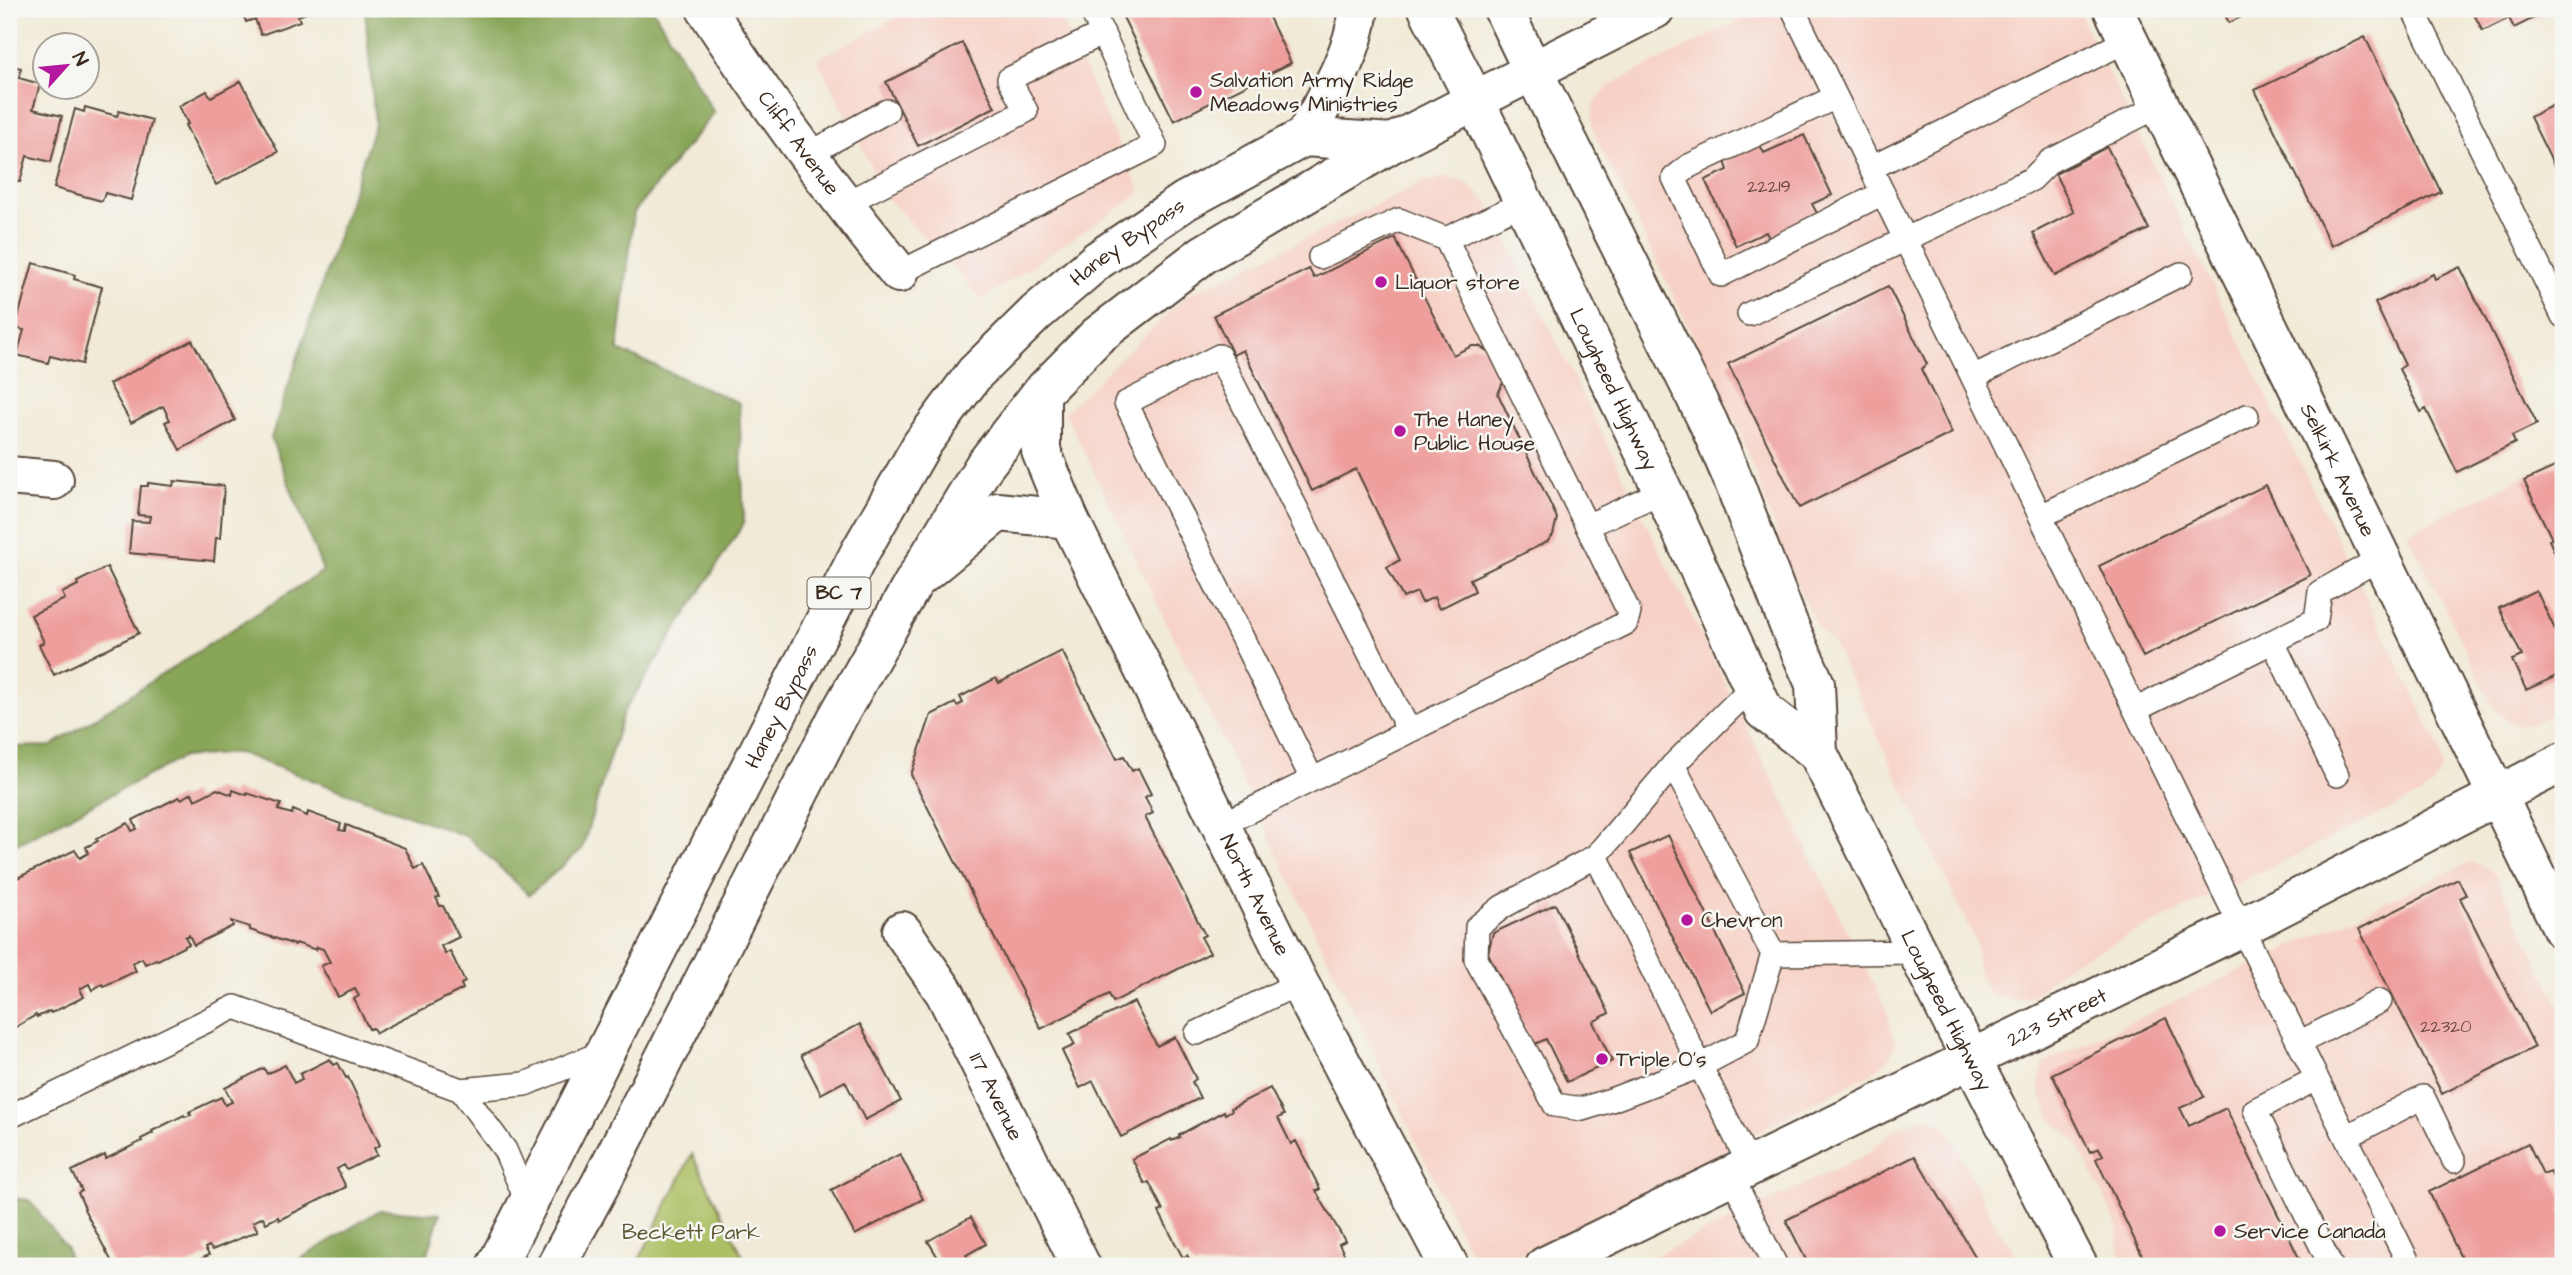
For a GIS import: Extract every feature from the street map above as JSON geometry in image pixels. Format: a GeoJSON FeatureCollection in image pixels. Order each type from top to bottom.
{"type":"FeatureCollection","features":[{"type":"Feature","properties":{"kind":"main road","name":"Cliff Avenue"},"geometry":{"type":"LineString","coordinates":[[706,9],[757,87],[899,273]]}},
{"type":"Feature","properties":{"kind":"main road"},"geometry":{"type":"LineString","coordinates":[[1359,9],[1356,30],[1337,80],[1304,137],[1392,143]]}},
{"type":"Feature","properties":{"kind":"main road","name":"Lougheed Highway"},"geometry":{"type":"LineString","coordinates":[[1428,9],[1525,202],[1764,711],[1818,753]]}},
{"type":"Feature","properties":{"kind":"main road","name":"Lougheed Highway"},"geometry":{"type":"LineString","coordinates":[[1503,9],[1708,422],[1732,477],[1788,623],[1815,684],[1818,753],[2078,1266]]}},
{"type":"Feature","properties":{"kind":"main road"},"geometry":{"type":"LineString","coordinates":[[1533,71],[1655,9]]}},
{"type":"Feature","properties":{"kind":"main road","name":"Selkirk Avenue"},"geometry":{"type":"LineString","coordinates":[[2121,24],[2563,930]]}},
{"type":"Feature","properties":{"kind":"main road","name":"BC 7"},"geometry":{"type":"LineString","coordinates":[[556,1266],[837,718],[915,580],[984,466],[1041,393],[1097,335],[1204,254],[1392,143],[1533,71]]}},
{"type":"Feature","properties":{"kind":"main road","name":"Haney Bypass"},"geometry":{"type":"LineString","coordinates":[[496,1266],[860,552],[922,444],[975,373],[1036,313],[1098,260],[1185,201],[1304,137]]}},
{"type":"Feature","properties":{"kind":"main road","name":"North Avenue"},"geometry":{"type":"LineString","coordinates":[[1041,393],[1041,451],[1069,519],[1299,983],[1449,1266]]}},
{"type":"Feature","properties":{"kind":"main road"},"geometry":{"type":"LineString","coordinates":[[9,477],[54,480]]}},
{"type":"Feature","properties":{"kind":"main road"},"geometry":{"type":"LineString","coordinates":[[915,580],[998,512],[1069,519]]}},
{"type":"Feature","properties":{"kind":"main road","name":"223 Street"},"geometry":{"type":"LineString","coordinates":[[1545,1266],[2242,927],[2563,762]]}},
{"type":"Feature","properties":{"kind":"main road","name":"117 Avenue"},"geometry":{"type":"LineString","coordinates":[[902,931],[945,993],[1081,1266]]}},
{"type":"Feature","properties":{"kind":"lane"},"geometry":{"type":"LineString","coordinates":[[899,273],[1155,145],[1091,9]]}},
{"type":"Feature","properties":{"kind":"lane"},"geometry":{"type":"LineString","coordinates":[[1793,9],[2410,1266]]}},
{"type":"Feature","properties":{"kind":"lane"},"geometry":{"type":"LineString","coordinates":[[2413,9],[2563,316]]}},
{"type":"Feature","properties":{"kind":"lane"},"geometry":{"type":"LineString","coordinates":[[1871,168],[2121,24]]}},
{"type":"Feature","properties":{"kind":"lane"},"geometry":{"type":"LineString","coordinates":[[844,204],[1026,111],[1009,79],[1103,33]]}},
{"type":"Feature","properties":{"kind":"lane"},"geometry":{"type":"LineString","coordinates":[[1836,97],[1689,166],[1674,178],[1721,275],[1883,193]]}},
{"type":"Feature","properties":{"kind":"lane"},"geometry":{"type":"LineString","coordinates":[[1749,314],[2032,179],[2050,161],[2161,105]]}},
{"type":"Feature","properties":{"kind":"lane"},"geometry":{"type":"LineString","coordinates":[[807,155],[887,111]]}},
{"type":"Feature","properties":{"kind":"lane"},"geometry":{"type":"LineString","coordinates":[[1446,239],[1525,202]]}},
{"type":"Feature","properties":{"kind":"lane"},"geometry":{"type":"LineString","coordinates":[[1221,825],[1626,623],[1629,612],[1446,239],[1399,220],[1320,257]]}},
{"type":"Feature","properties":{"kind":"lane"},"geometry":{"type":"LineString","coordinates":[[1973,377],[2181,274]]}},
{"type":"Feature","properties":{"kind":"lane"},"geometry":{"type":"LineString","coordinates":[[1312,779],[1126,403],[1219,356],[1409,731]]}},
{"type":"Feature","properties":{"kind":"lane"},"geometry":{"type":"LineString","coordinates":[[2041,516],[2247,416]]}},
{"type":"Feature","properties":{"kind":"lane"},"geometry":{"type":"LineString","coordinates":[[1587,526],[1663,491]]}},
{"type":"Feature","properties":{"kind":"lane"},"geometry":{"type":"LineString","coordinates":[[2135,709],[2316,620],[2320,592],[2381,558]]}},
{"type":"Feature","properties":{"kind":"lane"},"geometry":{"type":"LineString","coordinates":[[2273,642],[2337,775]]}},
{"type":"Feature","properties":{"kind":"lane"},"geometry":{"type":"LineString","coordinates":[[1674,765],[1773,954],[1747,1041],[1700,1066],[1611,1100],[1582,1109],[1555,1105],[1476,959],[1477,927],[1502,907],[1596,856],[1674,765],[1752,687]]}},
{"type":"Feature","properties":{"kind":"lane"},"geometry":{"type":"LineString","coordinates":[[1596,856],[1700,1066],[1776,1266]]}},
{"type":"Feature","properties":{"kind":"lane"},"geometry":{"type":"LineString","coordinates":[[1773,954],[1917,952]]}},
{"type":"Feature","properties":{"kind":"lane"},"geometry":{"type":"LineString","coordinates":[[1197,1032],[1299,983]]}},
{"type":"Feature","properties":{"kind":"lane"},"geometry":{"type":"LineString","coordinates":[[2299,1043],[2380,1001]]}},
{"type":"Feature","properties":{"kind":"lane"},"geometry":{"type":"LineString","coordinates":[[9,1117],[235,1007],[461,1090],[525,1084],[607,1051]]}},
{"type":"Feature","properties":{"kind":"lane"},"geometry":{"type":"LineString","coordinates":[[2316,1079],[2255,1110],[2331,1266]]}},
{"type":"Feature","properties":{"kind":"lane"},"geometry":{"type":"LineString","coordinates":[[461,1090],[505,1150],[528,1205]]}},
{"type":"Feature","properties":{"kind":"lane"},"geometry":{"type":"LineString","coordinates":[[2346,1137],[2423,1097],[2454,1161]]}},
{"type":"Feature","properties":{"kind":"shaded area"},"geometry":{"type":"Polygon","coordinates":[[[914,9],[1057,9],[1141,193],[982,299],[887,198],[817,59],[914,9]]]}},
{"type":"Feature","properties":{"kind":"shaded area"},"geometry":{"type":"Polygon","coordinates":[[[1763,9],[1771,9],[1778,17],[1794,9],[2077,9],[2437,742],[2441,752],[2442,770],[2433,785],[2422,794],[2064,967],[2040,990],[2027,998],[2012,1000],[1990,994],[1982,982],[1977,966],[1976,942],[1834,645],[1816,626],[1790,570],[1740,432],[1598,142],[1592,124],[1594,103],[1610,85],[1763,9]]]}},
{"type":"Feature","properties":{"kind":"shaded area"},"geometry":{"type":"Polygon","coordinates":[[[1446,177],[1466,183],[1488,203],[1887,1011],[1895,1043],[1890,1058],[1874,1072],[1775,1122],[1705,1163],[1515,1257],[1491,1262],[1482,1260],[1465,1244],[1065,412],[1186,296],[1425,181],[1446,177]]]}},
{"type":"Feature","properties":{"kind":"shaded area"},"geometry":{"type":"Polygon","coordinates":[[[2563,457],[2563,709],[2530,725],[2517,726],[2509,723],[2494,708],[2408,533],[2563,457]]]}},
{"type":"Feature","properties":{"kind":"shaded area"},"geometry":{"type":"Polygon","coordinates":[[[2470,862],[2486,867],[2495,874],[2563,1014],[2563,1266],[2126,1266],[2120,1254],[2117,1224],[2076,1141],[2054,1122],[2041,1098],[2039,1082],[2044,1063],[2470,862]]]}},
{"type":"Feature","properties":{"kind":"shaded area"},"geometry":{"type":"Polygon","coordinates":[[[1924,1117],[1932,1118],[1947,1128],[1992,1218],[2023,1266],[1634,1266],[1869,1153],[1892,1130],[1924,1117]]]}},
{"type":"Feature","properties":{"kind":"green space"},"geometry":{"type":"Polygon","coordinates":[[[365,9],[653,9],[714,113],[634,212],[618,350],[739,403],[744,523],[623,713],[582,849],[529,895],[468,837],[239,753],[183,757],[9,848],[9,747],[51,746],[323,571],[271,438],[375,124],[365,9]]]}},
{"type":"Feature","properties":{"kind":"green space","name":"Beckett Park"},"geometry":{"type":"Polygon","coordinates":[[[692,1154],[748,1266],[636,1266],[692,1154]]]}},
{"type":"Feature","properties":{"kind":"green space"},"geometry":{"type":"Polygon","coordinates":[[[9,1198],[29,1200],[67,1249],[70,1266],[9,1266],[9,1198]]]}},
{"type":"Feature","properties":{"kind":"green space"},"geometry":{"type":"Polygon","coordinates":[[[380,1210],[440,1214],[424,1266],[289,1266],[380,1210]]]}},
{"type":"Feature","properties":{"kind":"building"},"geometry":{"type":"Polygon","coordinates":[[[241,9],[316,9],[298,16],[300,21],[261,35],[255,19],[246,22],[241,9]]]}},
{"type":"Feature","properties":{"kind":"building","name":"Salvation Army Ridge Meadows Ministries"},"geometry":{"type":"Polygon","coordinates":[[[1119,9],[1265,9],[1291,63],[1174,121],[1119,9]]]}},
{"type":"Feature","properties":{"kind":"building"},"geometry":{"type":"Polygon","coordinates":[[[2222,9],[2257,9],[2229,23],[2222,9]]]}},
{"type":"Feature","properties":{"kind":"building"},"geometry":{"type":"Polygon","coordinates":[[[2471,9],[2552,9],[2514,28],[2509,18],[2483,31],[2471,9]]]}},
{"type":"Feature","properties":{"kind":"building"},"geometry":{"type":"Polygon","coordinates":[[[2365,37],[2441,192],[2331,246],[2255,90],[2365,37]]]}},
{"type":"Feature","properties":{"kind":"building"},"geometry":{"type":"Polygon","coordinates":[[[962,43],[995,107],[918,146],[886,82],[962,43]]]}},
{"type":"Feature","properties":{"kind":"building"},"geometry":{"type":"Polygon","coordinates":[[[9,65],[21,68],[19,78],[32,82],[32,102],[35,102],[33,109],[62,116],[51,162],[27,156],[20,182],[9,179],[9,65]]]}},
{"type":"Feature","properties":{"kind":"building"},"geometry":{"type":"Polygon","coordinates":[[[241,81],[278,152],[216,185],[185,125],[188,124],[179,106],[207,91],[211,97],[241,81]]]}},
{"type":"Feature","properties":{"kind":"building"},"geometry":{"type":"Polygon","coordinates":[[[2563,100],[2563,184],[2530,117],[2563,100]]]}},
{"type":"Feature","properties":{"kind":"building"},"geometry":{"type":"Polygon","coordinates":[[[85,107],[117,116],[119,111],[152,120],[131,200],[105,193],[102,201],[54,188],[75,109],[84,112],[85,107]]]}},
{"type":"Feature","properties":{"kind":"building"},"geometry":{"type":"Polygon","coordinates":[[[1804,135],[1832,195],[1812,204],[1818,215],[1769,238],[1766,232],[1736,246],[1705,180],[1728,170],[1725,161],[1760,145],[1764,153],[1804,135]]]}},
{"type":"Feature","properties":{"kind":"building"},"geometry":{"type":"Polygon","coordinates":[[[2107,147],[2149,229],[2055,276],[2033,233],[2074,212],[2055,174],[2107,147]]]}},
{"type":"Feature","properties":{"kind":"building","name":"The Haney Public House"},"geometry":{"type":"Polygon","coordinates":[[[1395,238],[1453,355],[1472,346],[1479,346],[1495,356],[1504,380],[1498,394],[1557,518],[1553,535],[1547,542],[1470,579],[1475,591],[1439,609],[1434,597],[1422,603],[1417,592],[1403,598],[1387,567],[1400,560],[1356,469],[1312,491],[1243,350],[1233,355],[1214,315],[1309,269],[1314,278],[1395,238]]]}},
{"type":"Feature","properties":{"kind":"building"},"geometry":{"type":"Polygon","coordinates":[[[33,263],[75,275],[74,279],[102,287],[82,364],[50,356],[48,363],[17,355],[24,330],[15,328],[33,263]]]}},
{"type":"Feature","properties":{"kind":"building"},"geometry":{"type":"Polygon","coordinates":[[[2460,267],[2537,424],[2512,436],[2515,443],[2457,472],[2426,409],[2421,412],[2399,369],[2405,365],[2375,303],[2433,274],[2435,279],[2460,267]]]}},
{"type":"Feature","properties":{"kind":"building"},"geometry":{"type":"Polygon","coordinates":[[[1888,286],[1927,364],[1921,369],[1952,433],[1799,508],[1728,364],[1888,286]]]}},
{"type":"Feature","properties":{"kind":"building"},"geometry":{"type":"Polygon","coordinates":[[[192,340],[235,420],[180,450],[165,422],[170,420],[163,406],[131,423],[109,384],[192,340]]]}},
{"type":"Feature","properties":{"kind":"building"},"geometry":{"type":"Polygon","coordinates":[[[2561,464],[2563,562],[2560,564],[2549,540],[2552,539],[2524,481],[2561,464]]]}},
{"type":"Feature","properties":{"kind":"building"},"geometry":{"type":"Polygon","coordinates":[[[174,481],[224,486],[220,538],[216,538],[214,561],[129,553],[132,521],[149,522],[150,516],[138,515],[141,486],[148,486],[148,483],[173,486],[174,481]]]}},
{"type":"Feature","properties":{"kind":"building"},"geometry":{"type":"Polygon","coordinates":[[[2266,485],[2310,575],[2143,657],[2099,566],[2266,485]]]}},
{"type":"Feature","properties":{"kind":"building"},"geometry":{"type":"Polygon","coordinates":[[[107,567],[139,633],[54,675],[39,645],[44,642],[31,615],[65,599],[62,593],[107,567]]]}},
{"type":"Feature","properties":{"kind":"building"},"geometry":{"type":"Polygon","coordinates":[[[2536,590],[2563,646],[2563,673],[2526,690],[2512,660],[2522,656],[2499,608],[2536,590]]]}},
{"type":"Feature","properties":{"kind":"building"},"geometry":{"type":"Polygon","coordinates":[[[1062,651],[1117,759],[1124,756],[1132,771],[1138,768],[1151,794],[1145,797],[1153,813],[1145,817],[1205,935],[1201,937],[1210,953],[1113,1002],[1109,994],[1041,1029],[911,775],[931,715],[955,703],[957,706],[963,703],[960,697],[996,678],[999,683],[1062,651]]]}},
{"type":"Feature","properties":{"kind":"building"},"geometry":{"type":"Polygon","coordinates":[[[217,789],[232,795],[233,790],[247,793],[281,804],[278,810],[292,814],[293,810],[307,816],[308,812],[341,824],[339,830],[345,831],[346,825],[405,848],[415,869],[423,865],[439,897],[436,898],[440,906],[443,906],[459,937],[441,946],[445,954],[450,951],[465,982],[461,984],[463,989],[376,1033],[373,1028],[369,1029],[354,999],[359,996],[355,989],[338,997],[321,966],[330,962],[323,949],[317,947],[316,950],[296,943],[295,945],[231,921],[233,926],[194,945],[189,935],[185,937],[189,944],[158,960],[145,964],[142,958],[132,963],[136,971],[104,986],[102,984],[92,990],[89,984],[80,989],[84,997],[51,1013],[50,1011],[37,1017],[36,1015],[9,1031],[9,882],[75,850],[80,858],[88,853],[86,847],[98,841],[96,839],[128,823],[132,831],[137,829],[133,820],[179,797],[181,799],[192,793],[195,800],[217,789]]]}},
{"type":"Feature","properties":{"kind":"building"},"geometry":{"type":"Polygon","coordinates":[[[1668,835],[1745,993],[1710,1011],[1630,853],[1668,835]]]}},
{"type":"Feature","properties":{"kind":"building"},"geometry":{"type":"Polygon","coordinates":[[[2458,879],[2466,895],[2460,898],[2535,1047],[2442,1094],[2359,929],[2458,879]]]}},
{"type":"Feature","properties":{"kind":"building"},"geometry":{"type":"Polygon","coordinates":[[[1555,904],[1609,1013],[1593,1022],[1612,1061],[1567,1082],[1546,1039],[1533,1045],[1488,953],[1493,933],[1555,904]]]}},
{"type":"Feature","properties":{"kind":"building"},"geometry":{"type":"Polygon","coordinates":[[[1134,1002],[1157,1046],[1175,1037],[1196,1079],[1192,1082],[1200,1098],[1121,1137],[1093,1081],[1080,1088],[1062,1051],[1075,1045],[1069,1034],[1134,1002]]]}},
{"type":"Feature","properties":{"kind":"building"},"geometry":{"type":"Polygon","coordinates":[[[2166,1018],[2204,1097],[2180,1108],[2189,1126],[2226,1108],[2303,1266],[2147,1266],[2096,1159],[2103,1155],[2099,1148],[2090,1152],[2052,1074],[2166,1018]]]}},
{"type":"Feature","properties":{"kind":"building"},"geometry":{"type":"Polygon","coordinates":[[[860,1024],[901,1101],[865,1120],[845,1081],[821,1094],[801,1055],[860,1024]]]}},
{"type":"Feature","properties":{"kind":"building"},"geometry":{"type":"Polygon","coordinates":[[[330,1059],[334,1065],[338,1063],[346,1078],[348,1077],[380,1145],[374,1148],[377,1155],[347,1170],[344,1165],[337,1169],[346,1187],[279,1220],[278,1217],[266,1223],[263,1217],[253,1222],[258,1231],[212,1250],[209,1246],[205,1248],[209,1255],[187,1266],[114,1266],[84,1209],[78,1193],[82,1191],[72,1171],[105,1155],[106,1159],[142,1141],[141,1139],[153,1133],[152,1131],[184,1115],[191,1115],[189,1112],[221,1097],[225,1105],[232,1102],[225,1088],[264,1068],[267,1074],[285,1065],[294,1083],[302,1079],[300,1074],[330,1059]]]}},
{"type":"Feature","properties":{"kind":"building"},"geometry":{"type":"Polygon","coordinates":[[[1270,1088],[1284,1115],[1278,1118],[1291,1144],[1296,1141],[1320,1189],[1316,1191],[1345,1241],[1339,1244],[1349,1264],[1193,1266],[1187,1255],[1183,1258],[1159,1212],[1163,1210],[1149,1182],[1145,1184],[1132,1159],[1180,1137],[1179,1135],[1224,1111],[1225,1114],[1232,1110],[1231,1108],[1270,1088]]]}},
{"type":"Feature","properties":{"kind":"building"},"geometry":{"type":"Polygon","coordinates":[[[2528,1143],[2543,1174],[2550,1171],[2563,1198],[2563,1208],[2560,1210],[2563,1215],[2563,1266],[2465,1266],[2429,1192],[2528,1143]]]}},
{"type":"Feature","properties":{"kind":"building"},"geometry":{"type":"Polygon","coordinates":[[[900,1154],[923,1199],[855,1235],[831,1190],[900,1154]]]}},
{"type":"Feature","properties":{"kind":"building"},"geometry":{"type":"Polygon","coordinates":[[[1915,1156],[1981,1266],[1809,1266],[1786,1220],[1915,1156]]]}},
{"type":"Feature","properties":{"kind":"building"},"geometry":{"type":"Polygon","coordinates":[[[971,1217],[986,1244],[966,1255],[973,1266],[943,1266],[928,1241],[971,1217]]]}},
{"type":"Feature","properties":{"kind":"place","name":"Salvation Army Ridge Meadows Ministries"},"geometry":{"type":"Point","coordinates":[1196,92]}},
{"type":"Feature","properties":{"kind":"place","name":"Liquor store"},"geometry":{"type":"Point","coordinates":[1381,282]}},
{"type":"Feature","properties":{"kind":"place","name":"The Haney Public House"},"geometry":{"type":"Point","coordinates":[1400,431]}},
{"type":"Feature","properties":{"kind":"place","name":"Chevron"},"geometry":{"type":"Point","coordinates":[1687,920]}},
{"type":"Feature","properties":{"kind":"place","name":"Triple O's"},"geometry":{"type":"Point","coordinates":[1602,1059]}},
{"type":"Feature","properties":{"kind":"place","name":"Service Canada"},"geometry":{"type":"Point","coordinates":[2220,1231]}}]}
